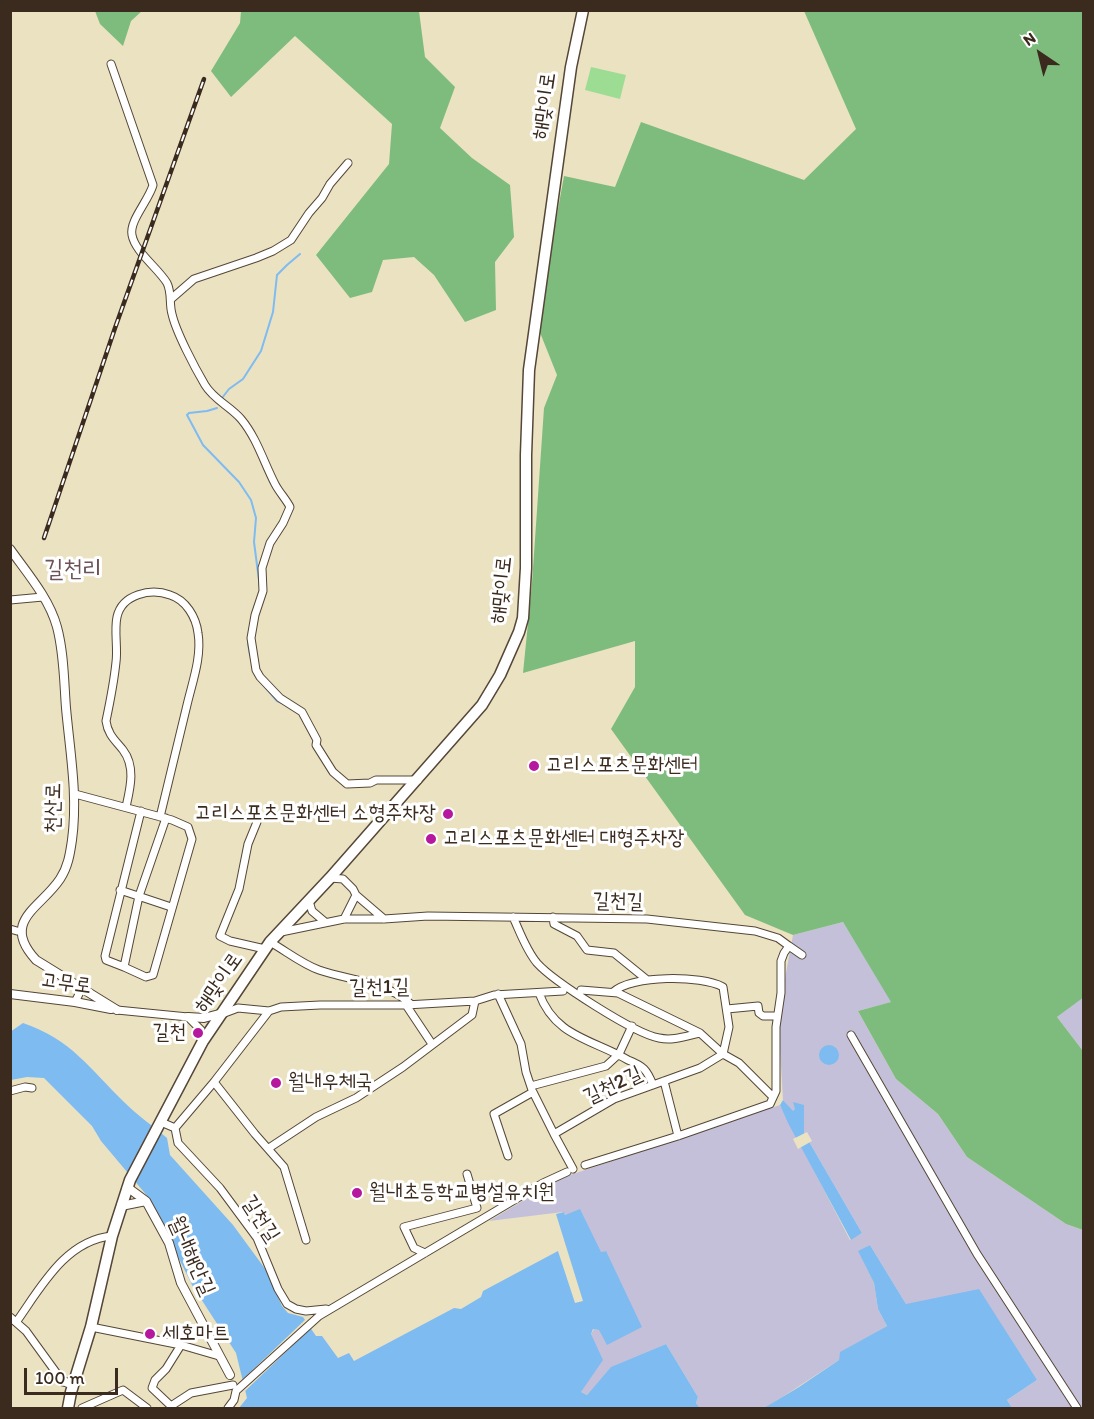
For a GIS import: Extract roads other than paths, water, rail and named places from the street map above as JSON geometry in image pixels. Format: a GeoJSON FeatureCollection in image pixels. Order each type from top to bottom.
{"type":"FeatureCollection","features":[{"type":"Feature","properties":{"kind":"main road","name":"해맞이로"},"geometry":{"type":"LineString","coordinates":[[128,1183],[203,1041],[219,1014],[257,964],[267,945],[418,780],[482,705],[500,675],[519,632],[523,618],[526,568],[529,370],[571,66],[583,10]]}},
{"type":"Feature","properties":{"kind":"main road"},"geometry":{"type":"LineString","coordinates":[[68,1408],[70,1392],[91,1327],[112,1236],[128,1183]]}},
{"type":"Feature","properties":{"kind":"street"},"geometry":{"type":"LineString","coordinates":[[111,64],[153,185],[133,224],[132,235],[136,245],[168,285],[171,312],[175,324],[206,385],[215,398],[235,413],[247,428],[276,486],[290,507],[284,523],[270,543],[262,568],[263,591],[255,615],[251,638],[256,670],[274,693],[302,712],[317,740],[316,745],[333,772],[347,784],[370,783],[376,780],[418,780]]}},
{"type":"Feature","properties":{"kind":"street"},"geometry":{"type":"LineString","coordinates":[[171,298],[194,279],[273,251],[291,240],[330,184],[348,164]]}},
{"type":"Feature","properties":{"kind":"street","name":"천산로"},"geometry":{"type":"LineString","coordinates":[[10,549],[44,597],[57,626],[75,794],[68,863],[60,880],[22,916],[14,930],[24,950],[36,960],[117,1010]]}},
{"type":"Feature","properties":{"kind":"street"},"geometry":{"type":"LineString","coordinates":[[124,967],[139,896],[163,817],[196,666],[199,635],[196,624],[183,602],[170,595],[155,592],[135,596],[127,601],[121,607],[117,617],[117,655],[106,721],[108,730],[127,756],[130,765],[130,787],[126,807]]}},
{"type":"Feature","properties":{"kind":"street"},"geometry":{"type":"LineString","coordinates":[[10,600],[44,597]]}},
{"type":"Feature","properties":{"kind":"street"},"geometry":{"type":"LineString","coordinates":[[75,794],[126,807],[141,811],[163,817],[188,827],[192,839],[153,975],[146,977],[106,960],[105,956],[141,811]]}},
{"type":"Feature","properties":{"kind":"street"},"geometry":{"type":"LineString","coordinates":[[257,822],[248,844],[239,889],[220,936],[230,941],[267,945],[316,969],[382,986],[401,995],[432,1044]]}},
{"type":"Feature","properties":{"kind":"street"},"geometry":{"type":"LineString","coordinates":[[343,879],[350,854]]}},
{"type":"Feature","properties":{"kind":"street"},"geometry":{"type":"LineString","coordinates":[[330,878],[343,879],[353,889],[356,896],[384,919]]}},
{"type":"Feature","properties":{"kind":"street"},"geometry":{"type":"LineString","coordinates":[[120,891],[171,907]]}},
{"type":"Feature","properties":{"kind":"street"},"geometry":{"type":"LineString","coordinates":[[344,919],[356,896]]}},
{"type":"Feature","properties":{"kind":"street"},"geometry":{"type":"LineString","coordinates":[[309,901],[312,911],[325,922]]}},
{"type":"Feature","properties":{"kind":"street","name":"길천길"},"geometry":{"type":"LineString","coordinates":[[281,932],[344,919],[428,916],[647,918],[755,931],[778,938],[802,955]]}},
{"type":"Feature","properties":{"kind":"street"},"geometry":{"type":"LineString","coordinates":[[513,917],[537,963],[597,1007],[656,1038],[672,1040],[700,1033]]}},
{"type":"Feature","properties":{"kind":"street"},"geometry":{"type":"LineString","coordinates":[[553,917],[554,924],[577,936],[586,950],[614,953],[646,979]]}},
{"type":"Feature","properties":{"kind":"street"},"geometry":{"type":"LineString","coordinates":[[585,1165],[678,1136],[772,1100],[776,1091],[776,1016],[781,993],[782,961],[789,946]]}},
{"type":"Feature","properties":{"kind":"street"},"geometry":{"type":"LineString","coordinates":[[614,992],[620,986],[646,979],[682,979],[723,987],[729,1027],[723,1054]]}},
{"type":"Feature","properties":{"kind":"street"},"geometry":{"type":"LineString","coordinates":[[75,984],[79,994],[75,1002]]}},
{"type":"Feature","properties":{"kind":"street"},"geometry":{"type":"LineString","coordinates":[[581,990],[614,992],[700,1033],[723,1054],[739,1063],[772,1100]]}},
{"type":"Feature","properties":{"kind":"street","name":"길천1길"},"geometry":{"type":"LineString","coordinates":[[219,1014],[238,1008],[269,1011],[281,1007],[320,1005],[409,1005],[476,1001],[498,994],[563,991]]}},
{"type":"Feature","properties":{"kind":"street"},"geometry":{"type":"LineString","coordinates":[[539,993],[544,1007],[564,1029],[579,1038],[589,1040],[619,1054],[644,1069],[653,1085]]}},
{"type":"Feature","properties":{"kind":"street","name":"고무로"},"geometry":{"type":"LineString","coordinates":[[10,994],[117,1010]]}},
{"type":"Feature","properties":{"kind":"street"},"geometry":{"type":"LineString","coordinates":[[228,1408],[234,1400],[237,1388],[311,1322],[337,1304],[543,1183],[570,1171],[532,1089],[521,1044],[498,994]]}},
{"type":"Feature","properties":{"kind":"street"},"geometry":{"type":"LineString","coordinates":[[269,1148],[316,1118],[356,1098],[403,1067],[472,1015],[476,1001]]}},
{"type":"Feature","properties":{"kind":"street"},"geometry":{"type":"LineString","coordinates":[[727,1009],[758,1006],[759,1013],[763,1016],[776,1016]]}},
{"type":"Feature","properties":{"kind":"street"},"geometry":{"type":"LineString","coordinates":[[117,1010],[204,1018],[219,1014]]}},
{"type":"Feature","properties":{"kind":"street"},"geometry":{"type":"LineString","coordinates":[[160,1124],[175,1128],[214,1083],[269,1011]]}},
{"type":"Feature","properties":{"kind":"street"},"geometry":{"type":"LineString","coordinates":[[188,1017],[201,1030],[203,1041]]}},
{"type":"Feature","properties":{"kind":"street"},"geometry":{"type":"LineString","coordinates":[[508,1156],[494,1114],[532,1089],[606,1065],[619,1054],[632,1026]]}},
{"type":"Feature","properties":{"kind":"street"},"geometry":{"type":"LineString","coordinates":[[851,1035],[977,1254],[1077,1408]]}},
{"type":"Feature","properties":{"kind":"street","name":"길천2길"},"geometry":{"type":"LineString","coordinates":[[554,1134],[614,1100],[700,1068],[723,1054]]}},
{"type":"Feature","properties":{"kind":"street"},"geometry":{"type":"LineString","coordinates":[[664,1081],[678,1136]]}},
{"type":"Feature","properties":{"kind":"street"},"geometry":{"type":"LineString","coordinates":[[214,1083],[284,1167],[306,1240]]}},
{"type":"Feature","properties":{"kind":"street"},"geometry":{"type":"LineString","coordinates":[[10,1091],[25,1087],[32,1088]]}},
{"type":"Feature","properties":{"kind":"street","name":"길천길"},"geometry":{"type":"LineString","coordinates":[[175,1128],[178,1143],[220,1188],[257,1238],[278,1289],[287,1304],[296,1310],[315,1311],[337,1304]]}},
{"type":"Feature","properties":{"kind":"street"},"geometry":{"type":"LineString","coordinates":[[425,1253],[414,1248],[404,1227],[477,1208],[466,1174]]}},
{"type":"Feature","properties":{"kind":"street"},"geometry":{"type":"LineString","coordinates":[[128,1183],[146,1201]]}},
{"type":"Feature","properties":{"kind":"street","name":"월내해안길"},"geometry":{"type":"LineString","coordinates":[[121,1206],[146,1201],[169,1243],[181,1282],[230,1375]]}},
{"type":"Feature","properties":{"kind":"street"},"geometry":{"type":"LineString","coordinates":[[17,1322],[48,1276],[65,1259],[81,1247],[102,1237],[112,1236]]}},
{"type":"Feature","properties":{"kind":"street"},"geometry":{"type":"LineString","coordinates":[[10,1317],[26,1330],[70,1392]]}},
{"type":"Feature","properties":{"kind":"street"},"geometry":{"type":"LineString","coordinates":[[91,1327],[181,1345],[219,1356]]}},
{"type":"Feature","properties":{"kind":"street"},"geometry":{"type":"LineString","coordinates":[[181,1345],[166,1369],[154,1380],[152,1388],[171,1406],[191,1393],[237,1388]]}},
{"type":"Feature","properties":{"kind":"street"},"geometry":{"type":"LineString","coordinates":[[61,1380],[68,1383],[75,1379]]}},
{"type":"Feature","properties":{"kind":"street"},"geometry":{"type":"LineString","coordinates":[[82,1408],[123,1390],[147,1408]]}},
{"type":"Feature","properties":{"kind":"water"},"geometry":{"type":"Polygon","coordinates":[[[23,1023],[54,1037],[67,1046],[129,1107],[167,1138],[170,1155],[233,1225],[266,1270],[282,1306],[288,1313],[303,1317],[316,1336],[322,1336],[338,1358],[349,1353],[354,1361],[454,1308],[461,1309],[481,1297],[483,1291],[558,1251],[575,1303],[583,1301],[556,1214],[564,1212],[565,1215],[580,1209],[601,1252],[606,1251],[642,1327],[607,1345],[599,1330],[593,1329],[591,1334],[603,1360],[581,1392],[587,1395],[611,1367],[666,1344],[698,1397],[696,1403],[700,1408],[239,1408],[247,1398],[236,1353],[192,1285],[149,1198],[101,1141],[92,1126],[44,1078],[27,1077],[11,1080],[10,1032],[23,1023]]]}},
{"type":"Feature","properties":{"kind":"water"},"geometry":{"type":"Polygon","coordinates":[[[829,1045],[836,1048],[839,1055],[836,1062],[829,1065],[822,1062],[819,1055],[822,1048],[829,1045]]]}},
{"type":"Feature","properties":{"kind":"water"},"geometry":{"type":"Polygon","coordinates":[[[783,1100],[793,1111],[795,1109],[793,1102],[804,1105],[804,1133],[862,1233],[851,1240],[788,1123],[780,1105],[783,1100]]]}},
{"type":"Feature","properties":{"kind":"water"},"geometry":{"type":"Polygon","coordinates":[[[870,1245],[906,1304],[979,1289],[1037,1380],[1007,1400],[1012,1408],[764,1408],[839,1360],[840,1352],[887,1326],[878,1309],[874,1283],[858,1251],[870,1245]]]}},
{"type":"Feature","properties":{"kind":"waterway"},"geometry":{"type":"LineString","coordinates":[[222,398],[229,389],[243,379],[261,351],[273,312],[277,275],[300,254]]}},
{"type":"Feature","properties":{"kind":"waterway"},"geometry":{"type":"LineString","coordinates":[[217,408],[187,415],[203,445],[239,482],[251,500],[256,518],[254,542],[260,588]]}},
{"type":"Feature","properties":{"kind":"waterway"},"geometry":{"type":"LineString","coordinates":[[248,643],[250,655]]}},
{"type":"Feature","properties":{"kind":"waterway"},"geometry":{"type":"LineString","coordinates":[[259,680],[277,701],[282,703]]}},
{"type":"Feature","properties":{"kind":"railway"},"geometry":{"type":"LineString","coordinates":[[44,538],[115,328],[204,79]]}},
{"type":"Feature","properties":{"kind":"place","name":"고리스포츠문화센터"},"geometry":{"type":"Point","coordinates":[534,766]}},
{"type":"Feature","properties":{"kind":"place","name":"고리스포츠문화센터 소형주차장"},"geometry":{"type":"Point","coordinates":[448,814]}},
{"type":"Feature","properties":{"kind":"place","name":"고리스포츠문화센터 대형주차장"},"geometry":{"type":"Point","coordinates":[431,839]}},
{"type":"Feature","properties":{"kind":"place","name":"길천"},"geometry":{"type":"Point","coordinates":[198,1033]}},
{"type":"Feature","properties":{"kind":"place","name":"월내우체국"},"geometry":{"type":"Point","coordinates":[276,1083]}},
{"type":"Feature","properties":{"kind":"place","name":"월내초등학교병설유치원"},"geometry":{"type":"Point","coordinates":[357,1193]}},
{"type":"Feature","properties":{"kind":"place","name":"세호마트"},"geometry":{"type":"Point","coordinates":[150,1334]}},
{"type":"Feature","properties":{"kind":"district","name":"길천리"},"geometry":{"type":"Point","coordinates":[73,570]}}]}
